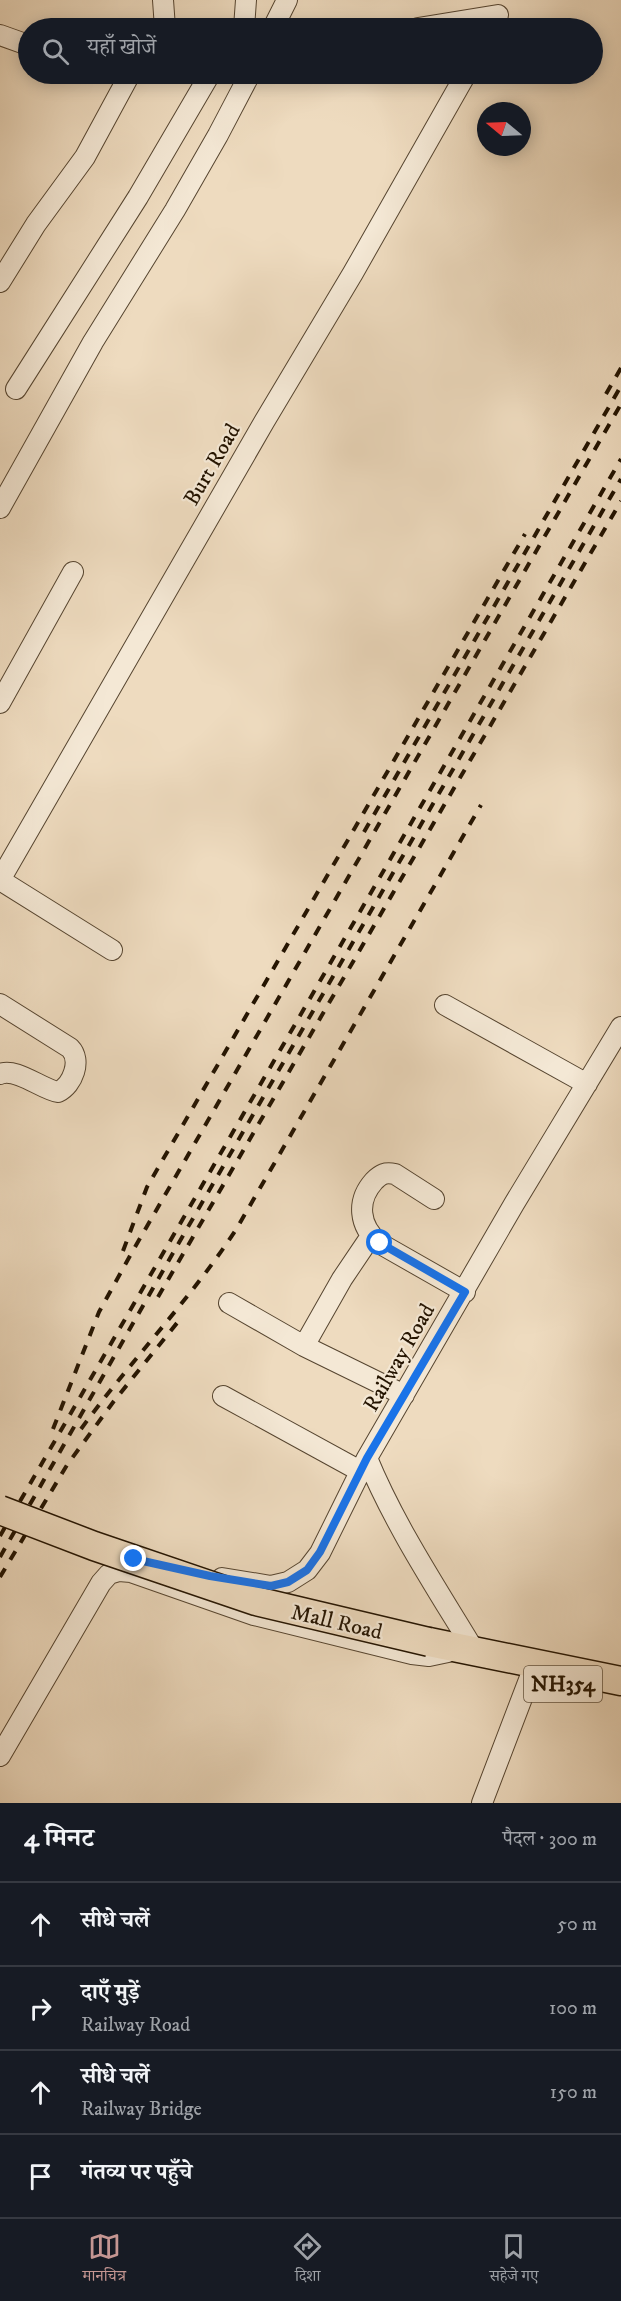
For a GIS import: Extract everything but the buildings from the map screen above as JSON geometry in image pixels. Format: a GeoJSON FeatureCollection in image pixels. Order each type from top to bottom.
{"type":"FeatureCollection","features":[{"type":"Feature","properties":{"kind":"highway","name":"Mall Road"},"geometry":{"type":"LineString","coordinates":[[0,1510],[256,1602],[520,1665],[621,1681]]}},
{"type":"Feature","properties":{"kind":"highway","name":"Mall Road"},"geometry":{"type":"LineString","coordinates":[[520,1665],[563,1684],[621,1698]]}},
{"type":"Feature","properties":{"kind":"street"},"geometry":{"type":"LineString","coordinates":[[163,0],[164,18]]}},
{"type":"Feature","properties":{"kind":"street"},"geometry":{"type":"LineString","coordinates":[[245,18],[246,0]]}},
{"type":"Feature","properties":{"kind":"street"},"geometry":{"type":"LineString","coordinates":[[278,18],[287,0]]}},
{"type":"Feature","properties":{"kind":"street"},"geometry":{"type":"LineString","coordinates":[[480,18],[498,15]]}},
{"type":"Feature","properties":{"kind":"street"},"geometry":{"type":"LineString","coordinates":[[0,35],[18,41]]}},
{"type":"Feature","properties":{"kind":"street"},"geometry":{"type":"LineString","coordinates":[[0,282],[36,224],[85,157],[125,84]]}},
{"type":"Feature","properties":{"kind":"street"},"geometry":{"type":"LineString","coordinates":[[16,389],[149,179],[204,84]]}},
{"type":"Feature","properties":{"kind":"street"},"geometry":{"type":"LineString","coordinates":[[1,505],[93,342],[175,210],[245,84]]}},
{"type":"Feature","properties":{"kind":"street","name":"Burt Road"},"geometry":{"type":"LineString","coordinates":[[0,880],[460,84]]}},
{"type":"Feature","properties":{"kind":"street"},"geometry":{"type":"LineString","coordinates":[[0,703],[73,572]]}},
{"type":"Feature","properties":{"kind":"street"},"geometry":{"type":"LineString","coordinates":[[0,880],[112,950]]}},
{"type":"Feature","properties":{"kind":"street"},"geometry":{"type":"LineString","coordinates":[[0,1004],[70,1048],[77,1059],[76,1067],[64,1089],[58,1092],[14,1073],[5,1071],[0,1074]]}},
{"type":"Feature","properties":{"kind":"street"},"geometry":{"type":"LineString","coordinates":[[445,1005],[587,1084]]}},
{"type":"Feature","properties":{"kind":"street","name":"Railway Road"},"geometry":{"type":"LineString","coordinates":[[134,1559],[271,1586],[288,1582],[307,1570],[320,1552],[364,1465],[514,1204],[621,1027]]}},
{"type":"Feature","properties":{"kind":"street"},"geometry":{"type":"LineString","coordinates":[[434,1199],[394,1174],[380,1175],[362,1200],[365,1225],[371,1236],[380,1243],[465,1292]]}},
{"type":"Feature","properties":{"kind":"street"},"geometry":{"type":"LineString","coordinates":[[304,1346],[342,1279],[371,1236]]}},
{"type":"Feature","properties":{"kind":"street"},"geometry":{"type":"LineString","coordinates":[[229,1303],[304,1346],[404,1395]]}},
{"type":"Feature","properties":{"kind":"street"},"geometry":{"type":"LineString","coordinates":[[0,1756],[101,1583],[109,1574],[119,1571],[140,1575],[254,1615],[412,1654],[429,1656],[467,1651],[378,1485],[364,1465],[223,1396]]}},
{"type":"Feature","properties":{"kind":"street"},"geometry":{"type":"LineString","coordinates":[[483,1803],[520,1665]]}},
{"type":"Feature","properties":{"kind":"railway"},"geometry":{"type":"LineString","coordinates":[[606,394],[621,368]]}},
{"type":"Feature","properties":{"kind":"railway"},"geometry":{"type":"LineString","coordinates":[[364,832],[621,386]]}},
{"type":"Feature","properties":{"kind":"railway"},"geometry":{"type":"LineString","coordinates":[[53,1429],[99,1312],[131,1254],[621,404]]}},
{"type":"Feature","properties":{"kind":"railway"},"geometry":{"type":"LineString","coordinates":[[0,1536],[621,459]]}},
{"type":"Feature","properties":{"kind":"railway"},"geometry":{"type":"LineString","coordinates":[[0,1557],[177,1246],[621,479]]}},
{"type":"Feature","properties":{"kind":"railway"},"geometry":{"type":"LineString","coordinates":[[158,1297],[621,501]]}},
{"type":"Feature","properties":{"kind":"railway"},"geometry":{"type":"LineString","coordinates":[[123,1251],[147,1187],[525,534]]}},
{"type":"Feature","properties":{"kind":"railway"},"geometry":{"type":"LineString","coordinates":[[81,1429],[181,1305],[237,1228],[481,805]]}},
{"type":"Feature","properties":{"kind":"railway"},"geometry":{"type":"LineString","coordinates":[[0,1577],[67,1465],[114,1401],[181,1318]]}},
{"type":"Feature","properties":{"kind":"route"},"geometry":{"type":"LineString","coordinates":[[134,1559],[210,1576],[271,1586],[288,1582],[307,1570],[320,1552],[367,1458],[465,1292],[380,1243]]}}]}
